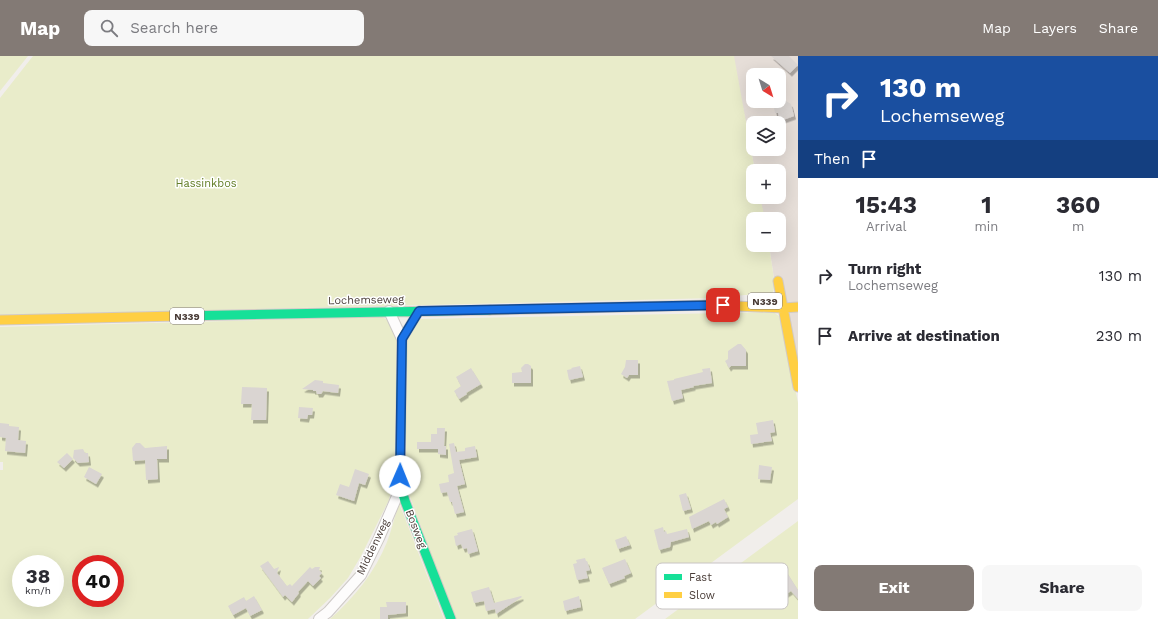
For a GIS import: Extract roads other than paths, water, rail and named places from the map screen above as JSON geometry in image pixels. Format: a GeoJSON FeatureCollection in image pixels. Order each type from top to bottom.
{"type":"FeatureCollection","features":[{"type":"Feature","properties":{"kind":"main road"},"geometry":{"type":"LineString","coordinates":[[778,280],[798,387]]}},
{"type":"Feature","properties":{"kind":"main road","name":"Lochemseweg"},"geometry":{"type":"LineString","coordinates":[[782,304],[798,300]]}},
{"type":"Feature","properties":{"kind":"main road","name":"Lochemseweg"},"geometry":{"type":"LineString","coordinates":[[0,320],[782,304],[798,307]]}},
{"type":"Feature","properties":{"kind":"main road"},"geometry":{"type":"LineString","coordinates":[[402,339],[419,311]]}},
{"type":"Feature","properties":{"kind":"main road","name":"Bosweg"},"geometry":{"type":"LineString","coordinates":[[402,339],[401,487],[405,501],[451,619]]}},
{"type":"Feature","properties":{"kind":"street","name":"Bosweg"},"geometry":{"type":"LineString","coordinates":[[389,312],[402,339]]}},
{"type":"Feature","properties":{"kind":"street","name":"Middenweg"},"geometry":{"type":"LineString","coordinates":[[319,619],[328,612],[361,575],[401,487]]}},
{"type":"Feature","properties":{"kind":"park label","name":"Hassinkbos"},"geometry":{"type":"Point","coordinates":[206,183]}}]}
